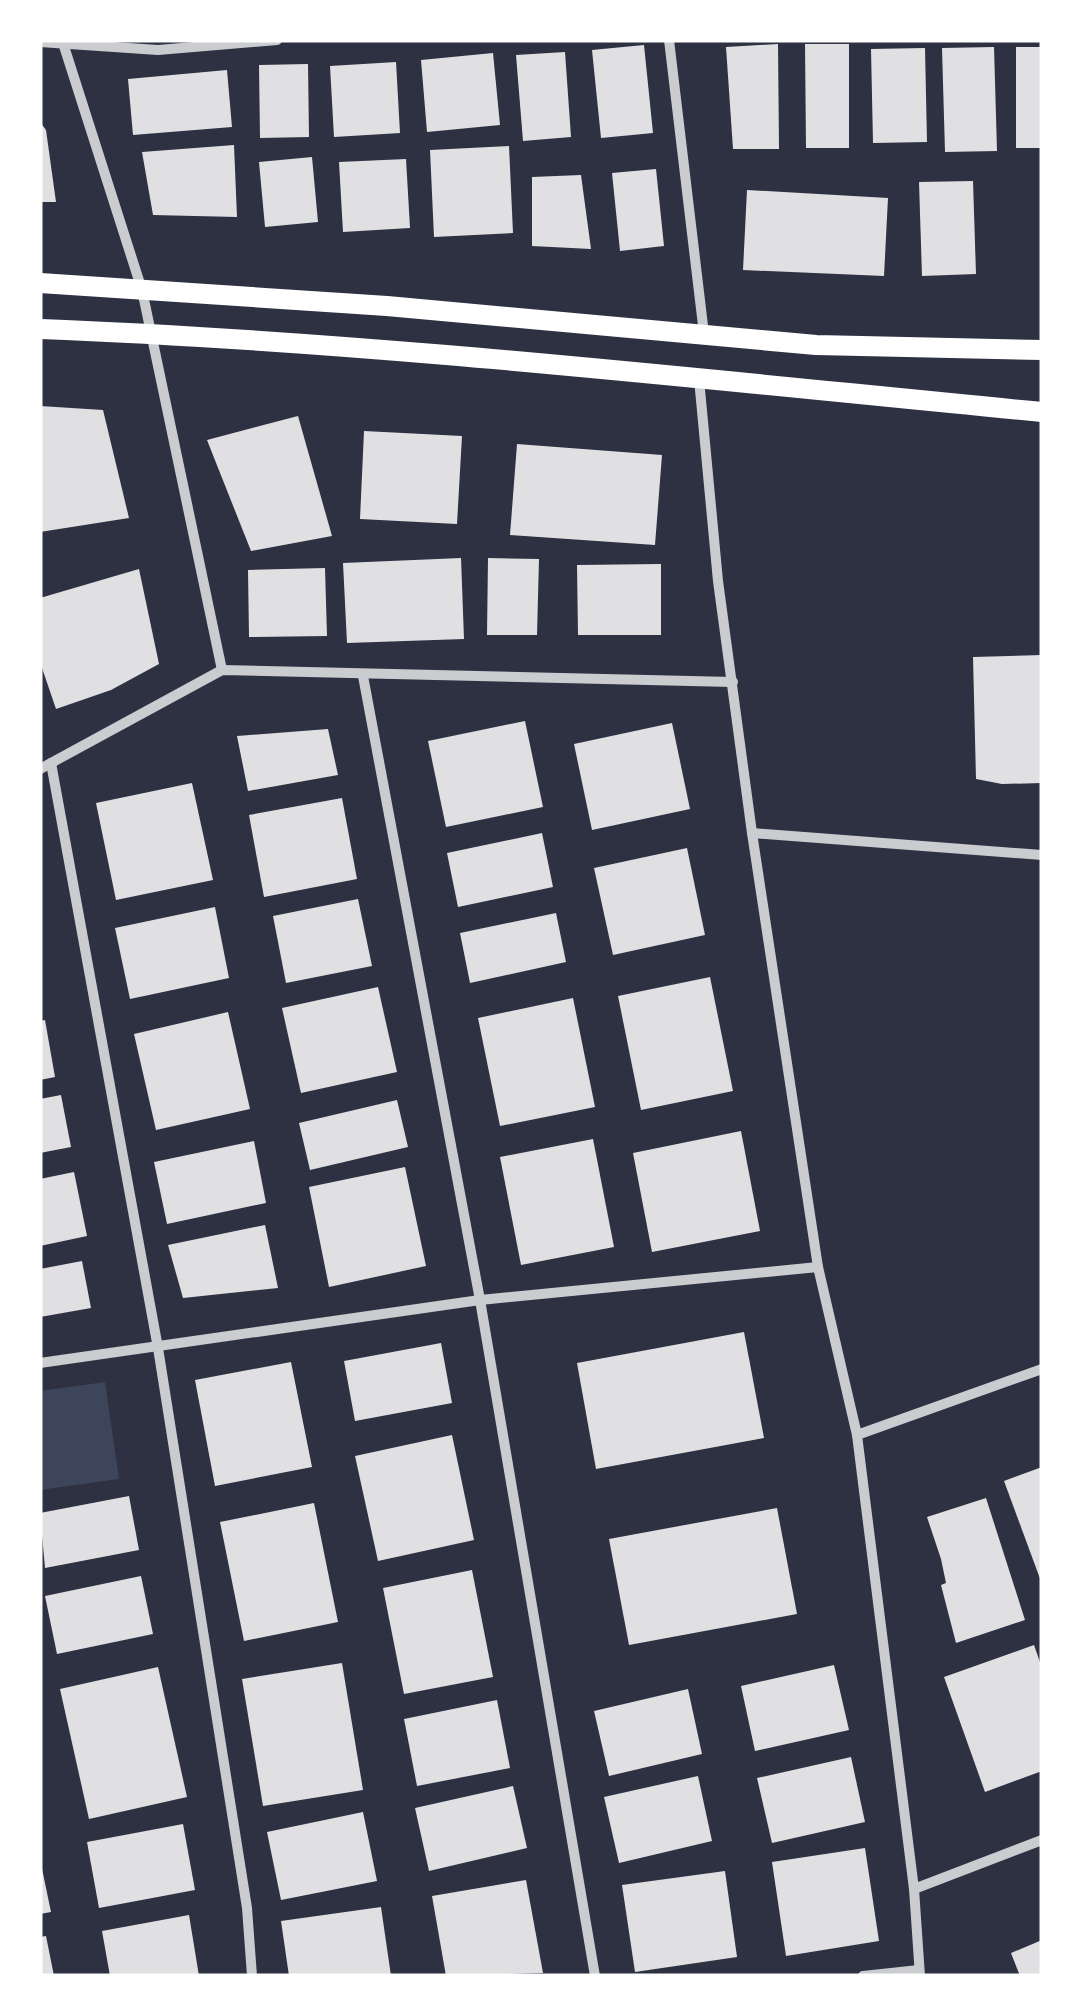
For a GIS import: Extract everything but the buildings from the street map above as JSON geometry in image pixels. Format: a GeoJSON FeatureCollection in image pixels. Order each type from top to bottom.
{"type":"FeatureCollection","features":[{"type":"Feature","properties":{"kind":"main road"},"geometry":{"type":"LineString","coordinates":[[40,282],[816,345],[1042,350]]}},
{"type":"Feature","properties":{"kind":"main road"},"geometry":{"type":"LineString","coordinates":[[40,329],[152,334],[699,379],[1042,412]]}},
{"type":"Feature","properties":{"kind":"street"},"geometry":{"type":"LineString","coordinates":[[40,42],[158,50],[276,40]]}},
{"type":"Feature","properties":{"kind":"street"},"geometry":{"type":"LineString","coordinates":[[668,40],[704,334]]}},
{"type":"Feature","properties":{"kind":"street"},"geometry":{"type":"LineString","coordinates":[[63,43],[142,290],[222,670]]}},
{"type":"Feature","properties":{"kind":"street"},"geometry":{"type":"LineString","coordinates":[[699,379],[752,833],[818,1267],[858,1436],[914,1889],[920,1973],[863,1976]]}},
{"type":"Feature","properties":{"kind":"street"},"geometry":{"type":"LineString","coordinates":[[252,1976],[247,1908],[158,1348],[45,766],[222,670],[733,682]]}},
{"type":"Feature","properties":{"kind":"street"},"geometry":{"type":"LineString","coordinates":[[362,676],[480,1300],[595,1976]]}},
{"type":"Feature","properties":{"kind":"street"},"geometry":{"type":"LineString","coordinates":[[752,833],[1042,855]]}},
{"type":"Feature","properties":{"kind":"street"},"geometry":{"type":"LineString","coordinates":[[40,1363],[480,1300],[818,1267]]}},
{"type":"Feature","properties":{"kind":"street"},"geometry":{"type":"LineString","coordinates":[[858,1436],[1042,1369]]}},
{"type":"Feature","properties":{"kind":"street"},"geometry":{"type":"LineString","coordinates":[[914,1889],[1042,1840]]}},
{"type":"Feature","properties":{"kind":"shaded area"},"geometry":{"type":"Polygon","coordinates":[[[105,1382],[119,1479],[40,1490],[40,1391],[105,1382]]]}}]}
